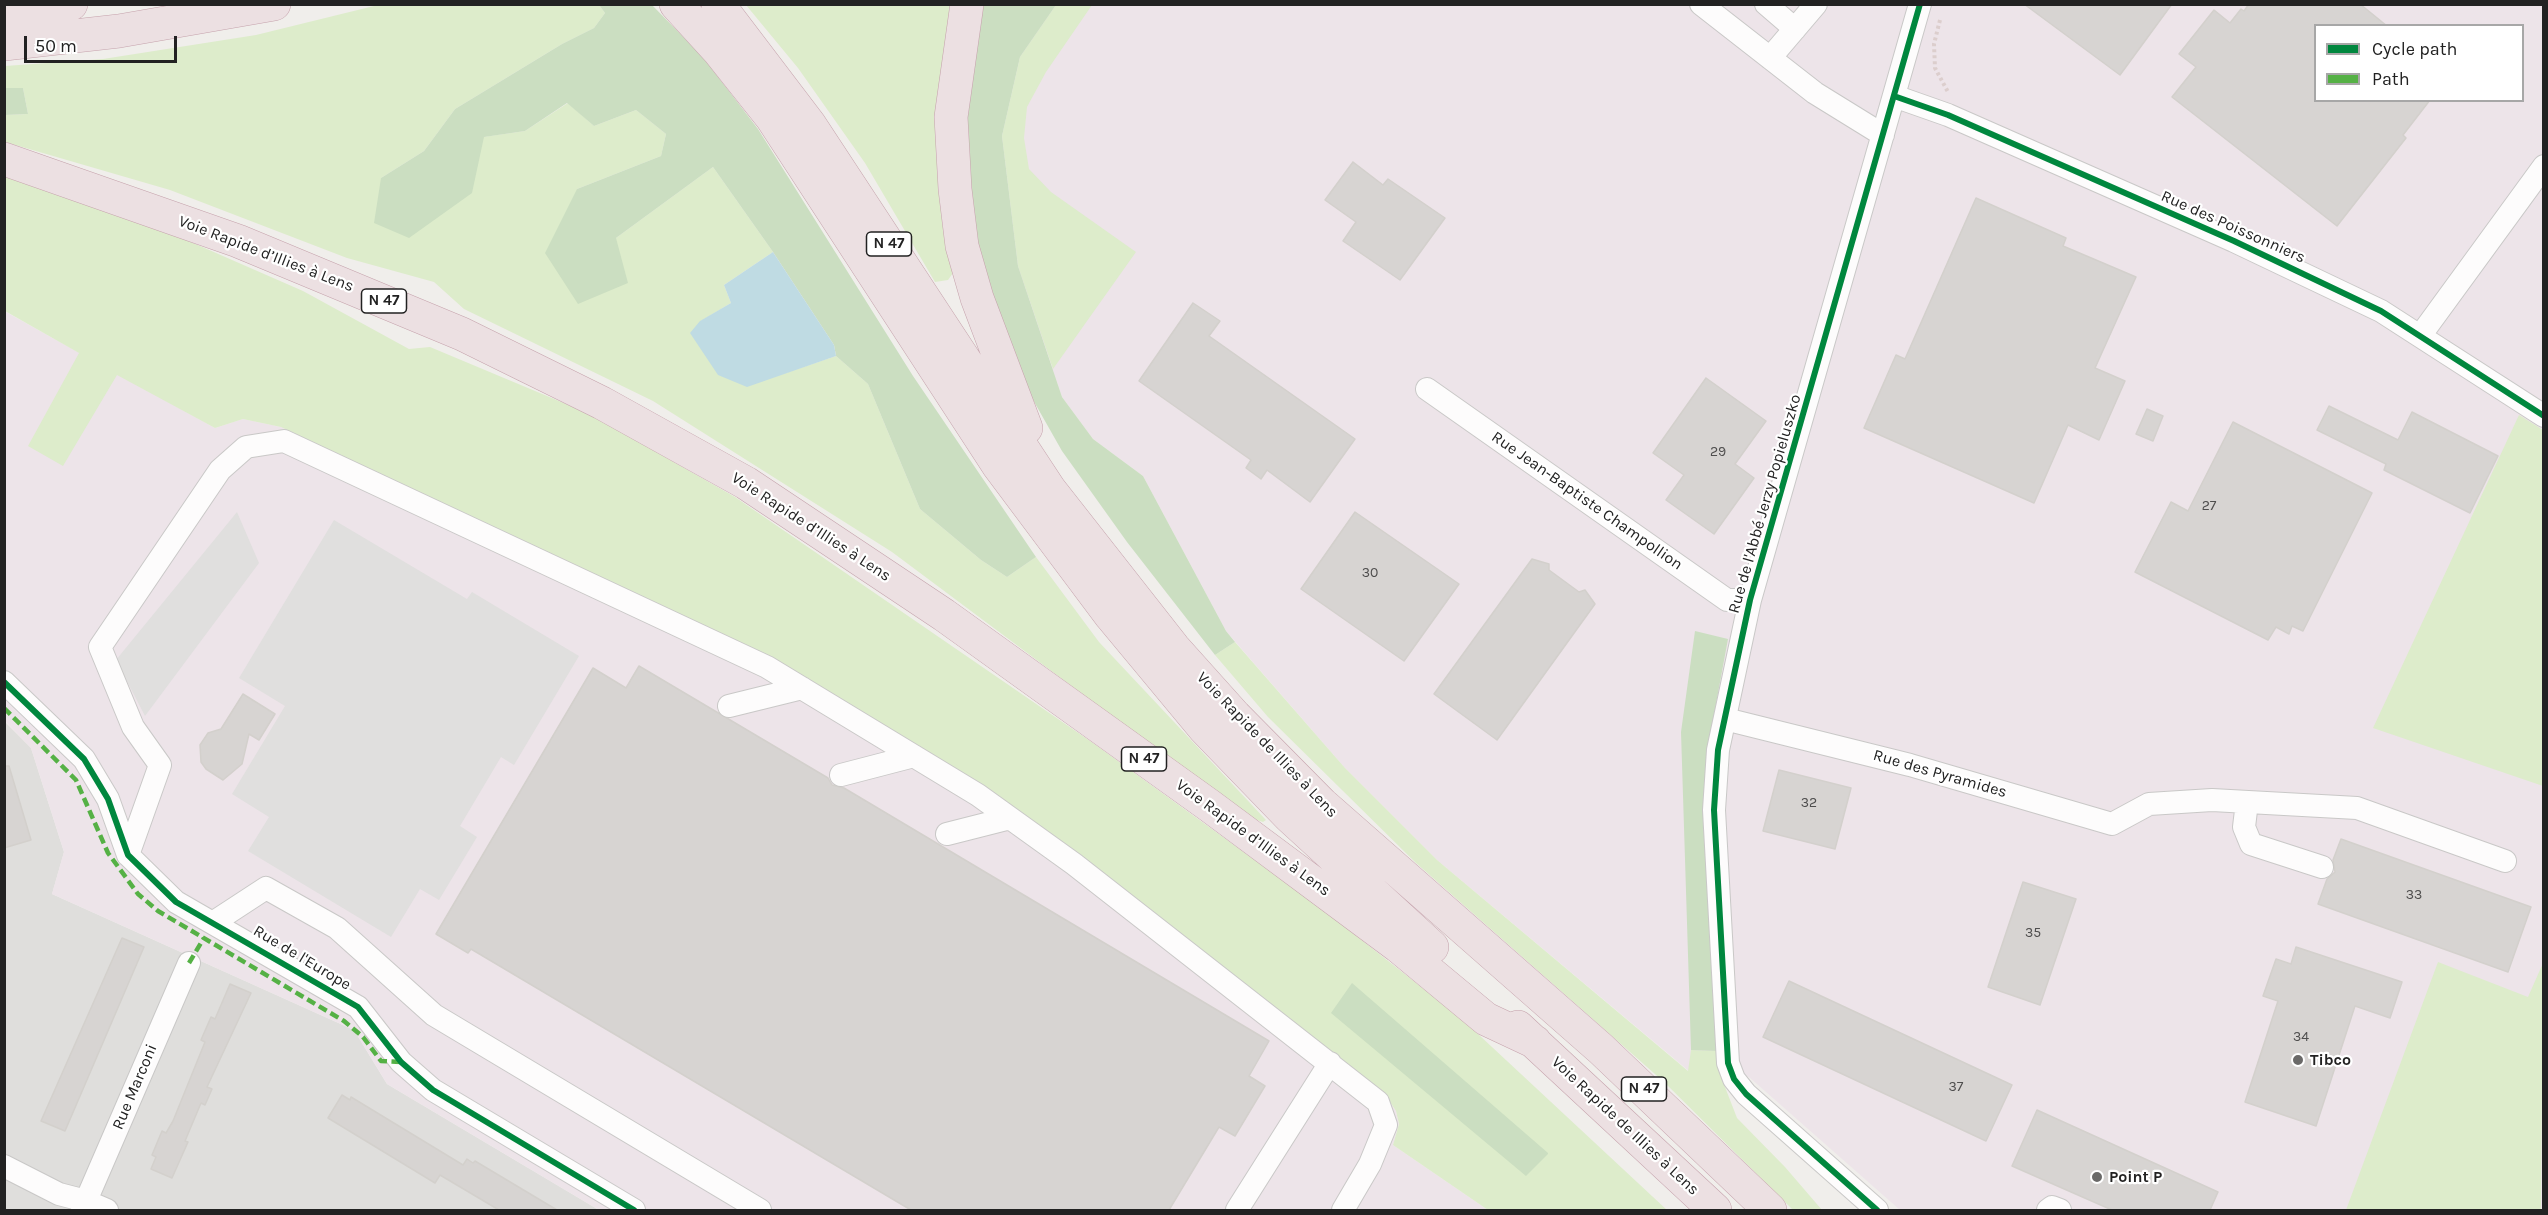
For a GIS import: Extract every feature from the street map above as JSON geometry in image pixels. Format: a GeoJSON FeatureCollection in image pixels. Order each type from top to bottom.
{"type":"FeatureCollection","features":[{"type":"Feature","properties":{"kind":"highway"},"geometry":{"type":"LineString","coordinates":[[4,11],[71,4]]}},
{"type":"Feature","properties":{"kind":"highway"},"geometry":{"type":"LineString","coordinates":[[4,44],[119,31],[274,4]]}},
{"type":"Feature","properties":{"kind":"highway","name":"Voie Rapide de Illies à Lens"},"geometry":{"type":"LineString","coordinates":[[676,4],[718,50],[772,118],[998,465],[1118,625],[1204,728],[1289,816],[1715,1210]]}},
{"type":"Feature","properties":{"kind":"highway","name":"N 47"},"geometry":{"type":"LineString","coordinates":[[718,4],[810,125],[1050,489]]}},
{"type":"Feature","properties":{"kind":"highway"},"geometry":{"type":"LineString","coordinates":[[967,4],[951,117],[955,189],[963,246],[976,298],[1050,489]]}},
{"type":"Feature","properties":{"kind":"highway","name":"Voie Rapide d’Illies à Lens"},"geometry":{"type":"LineString","coordinates":[[4,159],[238,241],[462,334],[612,408],[746,483],[934,609],[1220,813],[1398,946],[1486,1019],[1535,1042]]}},
{"type":"Feature","properties":{"kind":"highway","name":"Voie Rapide de Illies à Lens"},"geometry":{"type":"LineString","coordinates":[[1050,489],[1174,648],[1235,716],[1322,804],[1609,1056],[1770,1210]]}},
{"type":"Feature","properties":{"kind":"street"},"geometry":{"type":"LineString","coordinates":[[1701,4],[1815,93],[1883,135]]}},
{"type":"Feature","properties":{"kind":"street"},"geometry":{"type":"LineString","coordinates":[[1766,4],[1795,29]]}},
{"type":"Feature","properties":{"kind":"street"},"geometry":{"type":"LineString","coordinates":[[1770,58],[1816,4]]}},
{"type":"Feature","properties":{"kind":"street","name":"Rue de l'Abbé Jerzy Popieluszko"},"geometry":{"type":"LineString","coordinates":[[1876,1210],[1746,1095],[1734,1079],[1728,1063],[1714,810],[1718,750],[1750,600],[1920,4]]}},
{"type":"Feature","properties":{"kind":"street","name":"Rue des Poissonniers"},"geometry":{"type":"LineString","coordinates":[[1894,96],[1943,114],[2234,241],[2382,311],[2544,416]]}},
{"type":"Feature","properties":{"kind":"street"},"geometry":{"type":"LineString","coordinates":[[2420,336],[2544,166]]}},
{"type":"Feature","properties":{"kind":"street","name":"Rue Jean-Baptiste Champollion"},"geometry":{"type":"LineString","coordinates":[[1427,389],[1727,600],[1750,600]]}},
{"type":"Feature","properties":{"kind":"street"},"geometry":{"type":"LineString","coordinates":[[128,855],[160,765],[133,726],[100,646],[220,470],[246,447],[284,441],[767,667],[914,756],[1010,818],[1378,1102],[1386,1125],[1370,1164],[1343,1210]]}},
{"type":"Feature","properties":{"kind":"street","name":"Rue de l'Europe"},"geometry":{"type":"LineString","coordinates":[[4,682],[84,759],[108,799],[128,855],[176,902],[358,1007],[401,1062],[433,1090],[634,1210]]}},
{"type":"Feature","properties":{"kind":"street"},"geometry":{"type":"LineString","coordinates":[[729,706],[802,688]]}},
{"type":"Feature","properties":{"kind":"street","name":"Rue des Pyramides"},"geometry":{"type":"LineString","coordinates":[[1725,719],[1910,765],[2112,824],[2149,804],[2212,800],[2247,802]]}},
{"type":"Feature","properties":{"kind":"street"},"geometry":{"type":"LineString","coordinates":[[841,775],[914,756]]}},
{"type":"Feature","properties":{"kind":"street"},"geometry":{"type":"LineString","coordinates":[[2322,867],[2251,844],[2244,827],[2247,802],[2357,808],[2505,861]]}},
{"type":"Feature","properties":{"kind":"street"},"geometry":{"type":"LineString","coordinates":[[947,834],[1010,818]]}},
{"type":"Feature","properties":{"kind":"street"},"geometry":{"type":"LineString","coordinates":[[214,922],[266,888],[337,928],[434,1015],[760,1210]]}},
{"type":"Feature","properties":{"kind":"street","name":"Rue Marconi"},"geometry":{"type":"LineString","coordinates":[[84,1206],[189,963]]}},
{"type":"Feature","properties":{"kind":"street"},"geometry":{"type":"LineString","coordinates":[[1237,1210],[1330,1063]]}},
{"type":"Feature","properties":{"kind":"street"},"geometry":{"type":"LineString","coordinates":[[4,1166],[84,1206],[107,1210]]}},
{"type":"Feature","properties":{"kind":"street"},"geometry":{"type":"LineString","coordinates":[[2048,1210],[2052,1207],[2060,1210]]}},
{"type":"Feature","properties":{"kind":"path"},"geometry":{"type":"LineString","coordinates":[[1941,14],[1934,44],[1935,68],[1952,96],[1943,114]]}},
{"type":"Feature","properties":{"kind":"shaded area"},"geometry":{"type":"Polygon","coordinates":[[[1056,5],[2543,5],[2543,1210],[1900,1210],[1749,1077],[1689,1071],[1437,860],[1345,768],[1226,631],[1143,476],[1093,439],[1062,397],[1018,266],[1020,57],[1056,5]]]}},
{"type":"Feature","properties":{"kind":"shaded area"},"geometry":{"type":"Polygon","coordinates":[[[4,311],[215,428],[243,419],[281,427],[772,660],[1386,1096],[1396,1111],[1399,1124],[1393,1145],[1488,1210],[599,1210],[387,1084],[354,1030],[52,894],[64,852],[31,748],[5,721],[4,311]]]}},
{"type":"Feature","properties":{"kind":"shaded area"},"geometry":{"type":"Polygon","coordinates":[[[237,512],[259,563],[145,716],[116,660],[237,512]]]}},
{"type":"Feature","properties":{"kind":"shaded area"},"geometry":{"type":"Polygon","coordinates":[[[334,520],[467,599],[472,592],[579,656],[514,765],[501,757],[460,826],[477,837],[439,900],[420,889],[391,937],[248,851],[269,817],[232,794],[285,706],[239,678],[334,520]]]}},
{"type":"Feature","properties":{"kind":"shaded area"},"geometry":{"type":"Polygon","coordinates":[[[4,721],[31,748],[64,852],[52,894],[354,1030],[387,1084],[599,1210],[5,1210],[4,721]]]}},
{"type":"Feature","properties":{"kind":"green space"},"geometry":{"type":"Polygon","coordinates":[[[378,5],[599,5],[605,13],[594,28],[562,44],[455,109],[424,151],[381,178],[483,137],[525,131],[568,103],[594,126],[636,110],[666,134],[661,156],[577,189],[616,238],[713,167],[773,252],[724,285],[731,303],[701,321],[747,386],[836,356],[868,384],[920,509],[981,560],[1007,577],[1036,557],[1099,642],[1266,820],[1263,822],[1247,817],[892,552],[653,401],[464,309],[434,282],[347,258],[170,190],[5,142],[5,115],[28,114],[23,88],[5,88],[5,66],[103,59],[256,35],[378,5]]]}},
{"type":"Feature","properties":{"kind":"green space"},"geometry":{"type":"Polygon","coordinates":[[[599,5],[652,5],[702,56],[758,129],[913,376],[1036,557],[1007,577],[981,560],[920,509],[868,384],[836,356],[834,345],[773,252],[713,167],[616,238],[628,283],[578,304],[545,253],[577,189],[661,156],[666,134],[636,110],[594,126],[567,103],[525,131],[484,137],[472,193],[409,238],[374,223],[381,178],[424,151],[455,109],[562,44],[594,28],[605,13],[599,5]]]}},
{"type":"Feature","properties":{"kind":"green space"},"geometry":{"type":"Polygon","coordinates":[[[746,5],[959,5],[958,266],[948,280],[935,282],[865,163],[798,68],[746,5]]]}},
{"type":"Feature","properties":{"kind":"green space"},"geometry":{"type":"Polygon","coordinates":[[[979,5],[1056,5],[1020,57],[1002,136],[1018,266],[1062,397],[1093,439],[1143,476],[1226,631],[1235,642],[1215,655],[1127,542],[1062,451],[1024,384],[992,298],[971,216],[964,112],[979,5]]]}},
{"type":"Feature","properties":{"kind":"green space"},"geometry":{"type":"Polygon","coordinates":[[[1056,5],[1092,5],[1046,72],[1027,107],[1024,138],[1029,169],[1051,192],[1136,252],[1053,369],[1018,266],[1002,136],[1020,57],[1056,5]]]}},
{"type":"Feature","properties":{"kind":"green space"},"geometry":{"type":"Polygon","coordinates":[[[5,88],[23,88],[28,114],[5,115],[5,88]]]}},
{"type":"Feature","properties":{"kind":"green space"},"geometry":{"type":"Polygon","coordinates":[[[5,176],[152,225],[303,291],[409,349],[430,347],[590,414],[735,497],[1093,743],[1321,908],[1463,1020],[1667,1210],[1488,1210],[1393,1145],[1399,1124],[1396,1111],[1386,1096],[772,660],[281,427],[243,419],[215,428],[117,375],[63,466],[28,446],[79,353],[5,311],[5,176]]]}},
{"type":"Feature","properties":{"kind":"green space"},"geometry":{"type":"Polygon","coordinates":[[[2519,415],[2543,430],[2543,786],[2373,728],[2519,415]]]}},
{"type":"Feature","properties":{"kind":"green space"},"geometry":{"type":"Polygon","coordinates":[[[1695,631],[1728,639],[1708,747],[1717,1051],[1691,1050],[1681,732],[1695,631]]]}},
{"type":"Feature","properties":{"kind":"green space"},"geometry":{"type":"Polygon","coordinates":[[[1235,642],[1345,768],[1437,860],[1688,1071],[1691,1050],[1717,1051],[1720,1074],[1737,1118],[1785,1167],[1822,1210],[1793,1210],[1664,1082],[1416,863],[1268,717],[1215,655],[1235,642]]]}},
{"type":"Feature","properties":{"kind":"green space"},"geometry":{"type":"Polygon","coordinates":[[[2438,962],[2528,997],[2543,963],[2541,1210],[2346,1210],[2438,962]]]}},
{"type":"Feature","properties":{"kind":"green space"},"geometry":{"type":"Polygon","coordinates":[[[1352,983],[1548,1154],[1526,1176],[1331,1013],[1352,983]]]}},
{"type":"Feature","properties":{"kind":"water"},"geometry":{"type":"Polygon","coordinates":[[[773,252],[834,345],[836,356],[747,387],[718,375],[690,333],[700,321],[731,303],[724,285],[773,252]]]}},
{"type":"Feature","properties":{"kind":"building"},"geometry":{"type":"Polygon","coordinates":[[[2024,4],[2172,4],[2120,75],[2024,4]]]}},
{"type":"Feature","properties":{"kind":"building"},"geometry":{"type":"Polygon","coordinates":[[[2249,4],[2360,4],[2385,24],[2314,24],[2314,102],[2428,102],[2403,135],[2406,138],[2337,226],[2172,97],[2196,67],[2179,54],[2214,10],[2230,23],[2241,9],[2244,11],[2249,4]]]}},
{"type":"Feature","properties":{"kind":"building"},"geometry":{"type":"Polygon","coordinates":[[[1353,162],[1383,185],[1388,179],[1445,218],[1400,280],[1343,241],[1356,222],[1325,200],[1353,162]]]}},
{"type":"Feature","properties":{"kind":"building"},"geometry":{"type":"Polygon","coordinates":[[[1976,198],[2066,238],[2063,246],[2136,277],[2095,368],[2125,381],[2099,440],[2068,425],[2034,503],[1864,428],[1896,355],[1905,359],[1976,198]]]}},
{"type":"Feature","properties":{"kind":"building"},"geometry":{"type":"Polygon","coordinates":[[[1193,303],[1220,321],[1209,336],[1355,439],[1310,502],[1267,470],[1261,479],[1246,468],[1251,460],[1139,381],[1193,303]]]}},
{"type":"Feature","properties":{"kind":"building"},"geometry":{"type":"Polygon","coordinates":[[[1706,378],[1766,421],[1735,464],[1754,478],[1714,534],[1666,500],[1684,475],[1653,453],[1706,378]]]}},
{"type":"Feature","properties":{"kind":"building"},"geometry":{"type":"Polygon","coordinates":[[[2329,406],[2398,440],[2412,412],[2498,456],[2470,513],[2384,470],[2386,464],[2317,430],[2329,406]]]}},
{"type":"Feature","properties":{"kind":"building"},"geometry":{"type":"Polygon","coordinates":[[[2147,409],[2163,416],[2153,441],[2136,434],[2147,409]]]}},
{"type":"Feature","properties":{"kind":"building"},"geometry":{"type":"Polygon","coordinates":[[[2233,422],[2372,493],[2303,631],[2292,626],[2289,634],[2276,627],[2268,640],[2135,572],[2171,502],[2188,511],[2233,422]]]}},
{"type":"Feature","properties":{"kind":"building"},"geometry":{"type":"Polygon","coordinates":[[[1355,512],[1459,584],[1404,661],[1301,589],[1355,512]]]}},
{"type":"Feature","properties":{"kind":"building"},"geometry":{"type":"Polygon","coordinates":[[[1532,559],[1549,564],[1549,570],[1579,592],[1585,590],[1595,604],[1497,740],[1434,694],[1532,559]]]}},
{"type":"Feature","properties":{"kind":"building"},"geometry":{"type":"Polygon","coordinates":[[[639,666],[828,778],[832,785],[844,788],[1269,1041],[1249,1076],[1265,1086],[1235,1136],[1219,1127],[1169,1210],[911,1210],[471,949],[468,953],[436,934],[593,668],[626,688],[639,666]]]}},
{"type":"Feature","properties":{"kind":"building"},"geometry":{"type":"Polygon","coordinates":[[[243,694],[275,714],[259,740],[249,734],[242,764],[223,780],[206,769],[201,762],[200,745],[208,733],[221,729],[243,694]]]}},
{"type":"Feature","properties":{"kind":"building"},"geometry":{"type":"Polygon","coordinates":[[[4,766],[9,766],[31,840],[4,848],[4,766]]]}},
{"type":"Feature","properties":{"kind":"building"},"geometry":{"type":"Polygon","coordinates":[[[1779,770],[1851,788],[1835,849],[1763,831],[1779,770]]]}},
{"type":"Feature","properties":{"kind":"building"},"geometry":{"type":"Polygon","coordinates":[[[2341,839],[2531,907],[2508,972],[2318,904],[2327,879],[2335,872],[2333,860],[2341,839]]]}},
{"type":"Feature","properties":{"kind":"building"},"geometry":{"type":"Polygon","coordinates":[[[2023,882],[2076,899],[2040,1005],[1988,987],[2023,882]]]}},
{"type":"Feature","properties":{"kind":"building"},"geometry":{"type":"Polygon","coordinates":[[[122,938],[144,947],[65,1131],[41,1121],[122,938]]]}},
{"type":"Feature","properties":{"kind":"building","name":"Tibco"},"geometry":{"type":"Polygon","coordinates":[[[2296,947],[2402,982],[2390,1018],[2355,1006],[2316,1126],[2245,1102],[2278,1001],[2263,996],[2276,959],[2291,964],[2296,947]]]}},
{"type":"Feature","properties":{"kind":"building"},"geometry":{"type":"Polygon","coordinates":[[[1789,981],[2012,1085],[1986,1141],[1763,1037],[1789,981]]]}},
{"type":"Feature","properties":{"kind":"building"},"geometry":{"type":"Polygon","coordinates":[[[230,984],[251,993],[207,1087],[212,1089],[205,1105],[201,1103],[185,1141],[188,1142],[172,1178],[151,1169],[156,1157],[152,1155],[162,1131],[166,1133],[173,1121],[205,1042],[201,1040],[211,1017],[215,1019],[230,984]]]}},
{"type":"Feature","properties":{"kind":"building"},"geometry":{"type":"Polygon","coordinates":[[[342,1095],[350,1100],[351,1097],[463,1165],[467,1159],[473,1163],[475,1161],[557,1210],[499,1210],[440,1175],[435,1183],[328,1118],[342,1095]]]}},
{"type":"Feature","properties":{"kind":"building"},"geometry":{"type":"Polygon","coordinates":[[[2037,1110],[2218,1192],[2210,1210],[2112,1210],[2012,1166],[2037,1110]]]}},
{"type":"Feature","properties":{"kind":"marked path"},"geometry":{"type":"LineString","coordinates":[[4,708],[76,780],[108,853],[138,894],[158,911],[344,1021],[363,1037],[381,1061],[401,1062]]}},
{"type":"Feature","properties":{"kind":"marked path"},"geometry":{"type":"LineString","coordinates":[[189,963],[204,938]]}},
{"type":"Feature","properties":{"kind":"cycle path"},"geometry":{"type":"LineString","coordinates":[[1877,1210],[1746,1094],[1734,1079],[1728,1063],[1714,810],[1718,750],[1750,600],[1920,4]]}},
{"type":"Feature","properties":{"kind":"cycle path"},"geometry":{"type":"LineString","coordinates":[[1894,96],[1948,115],[2234,241],[2381,311],[2544,416]]}},
{"type":"Feature","properties":{"kind":"cycle path"},"geometry":{"type":"LineString","coordinates":[[4,682],[84,759],[108,799],[128,855],[176,902],[358,1007],[401,1062],[433,1090],[634,1210]]}},
{"type":"Feature","properties":{"kind":"place","name":"Tibco"},"geometry":{"type":"Point","coordinates":[2298,1060]}},
{"type":"Feature","properties":{"kind":"place","name":"Point P"},"geometry":{"type":"Point","coordinates":[2097,1177]}}]}
